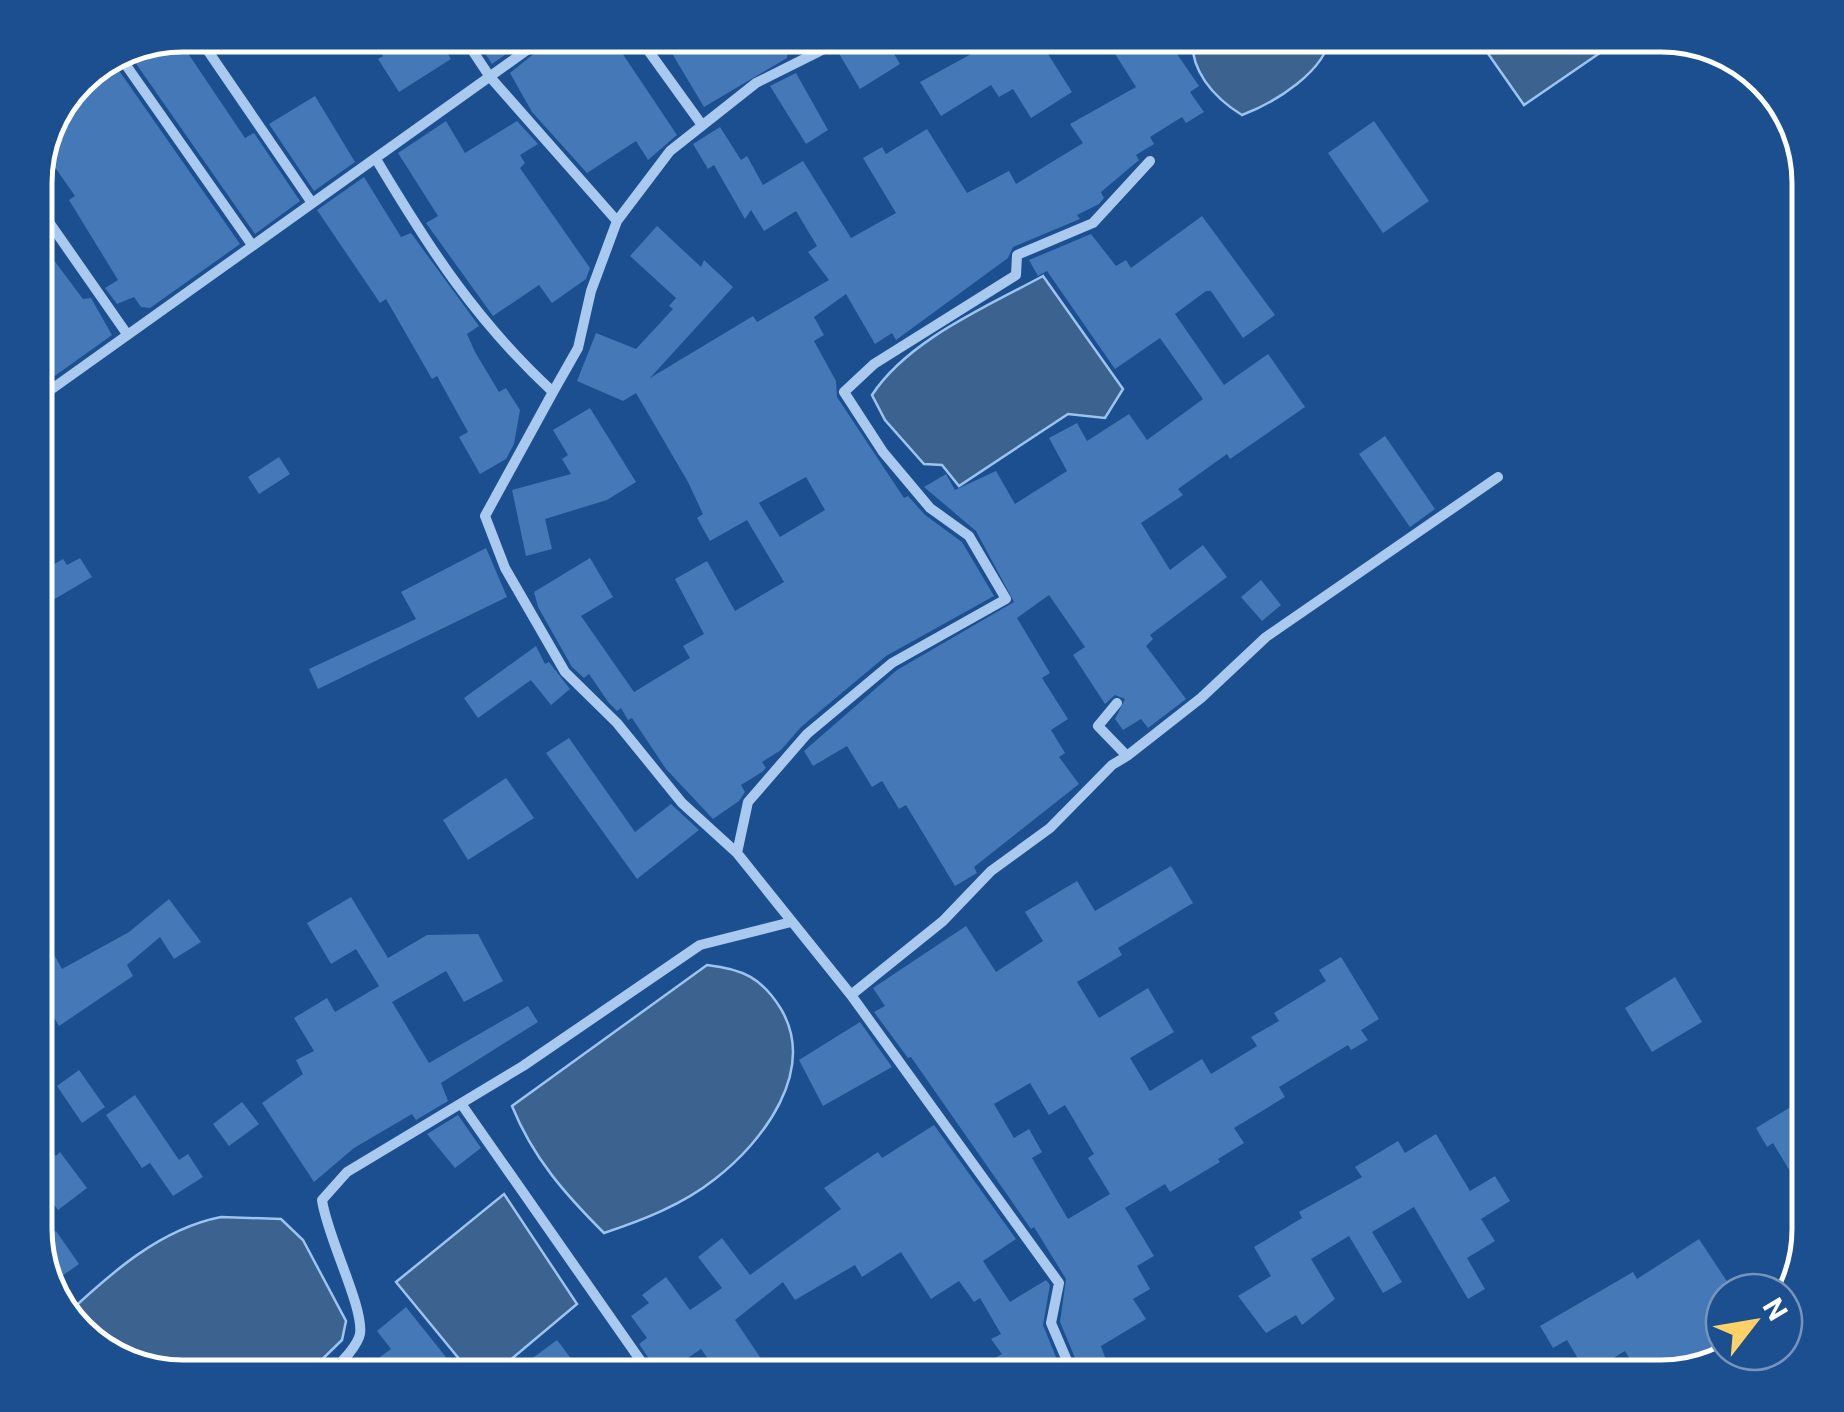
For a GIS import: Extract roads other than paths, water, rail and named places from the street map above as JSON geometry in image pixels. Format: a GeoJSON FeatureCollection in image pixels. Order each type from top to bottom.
{"type":"FeatureCollection","features":[{"type":"Feature","properties":{"kind":"street"},"geometry":{"type":"LineString","coordinates":[[208,52],[312,203]]}},
{"type":"Feature","properties":{"kind":"street"},"geometry":{"type":"LineString","coordinates":[[473,52],[490,77],[617,221]]}},
{"type":"Feature","properties":{"kind":"street"},"geometry":{"type":"LineString","coordinates":[[53,388],[525,52]]}},
{"type":"Feature","properties":{"kind":"street"},"geometry":{"type":"LineString","coordinates":[[649,52],[702,125]]}},
{"type":"Feature","properties":{"kind":"street"},"geometry":{"type":"LineString","coordinates":[[818,52],[756,83],[670,151],[617,221],[591,291],[578,348],[486,516],[505,568],[565,672],[617,723],[682,803],[737,852],[851,995],[1060,1283],[1051,1323],[1067,1360]]}},
{"type":"Feature","properties":{"kind":"street"},"geometry":{"type":"LineString","coordinates":[[127,66],[252,245]]}},
{"type":"Feature","properties":{"kind":"street"},"geometry":{"type":"LineString","coordinates":[[376,159],[437,263],[500,344],[553,392]]}},
{"type":"Feature","properties":{"kind":"street"},"geometry":{"type":"LineString","coordinates":[[737,852],[748,802],[807,734],[892,663],[1006,599],[969,536],[930,508],[884,452],[844,392],[874,364],[1016,275],[1016,255],[1093,224],[1150,162]]}},
{"type":"Feature","properties":{"kind":"street"},"geometry":{"type":"LineString","coordinates":[[53,228],[128,334]]}},
{"type":"Feature","properties":{"kind":"street"},"geometry":{"type":"LineString","coordinates":[[851,995],[944,921],[991,871],[1050,828],[1112,765],[1201,698],[1266,637],[1498,477]]}},
{"type":"Feature","properties":{"kind":"street"},"geometry":{"type":"LineString","coordinates":[[1116,703],[1098,726],[1127,756]]}},
{"type":"Feature","properties":{"kind":"street"},"geometry":{"type":"LineString","coordinates":[[341,1360],[360,1338],[360,1313],[326,1232],[322,1200],[347,1172],[462,1105],[700,944],[791,922]]}},
{"type":"Feature","properties":{"kind":"street"},"geometry":{"type":"LineString","coordinates":[[462,1105],[640,1360]]}},
{"type":"Feature","properties":{"kind":"water"},"geometry":{"type":"Polygon","coordinates":[[[1194,52],[1325,52],[1297,84],[1242,115],[1205,81],[1194,52]]]}},
{"type":"Feature","properties":{"kind":"water"},"geometry":{"type":"Polygon","coordinates":[[[1487,52],[1601,52],[1524,105],[1487,52]]]}},
{"type":"Feature","properties":{"kind":"water"},"geometry":{"type":"Polygon","coordinates":[[[1043,276],[1123,389],[1105,418],[1068,414],[959,486],[942,465],[924,464],[885,420],[872,395],[887,375],[927,341],[1043,276]]]}},
{"type":"Feature","properties":{"kind":"water"},"geometry":{"type":"Polygon","coordinates":[[[707,965],[750,977],[774,998],[791,1032],[789,1080],[767,1125],[715,1179],[662,1211],[604,1233],[551,1174],[512,1106],[707,965]]]}},
{"type":"Feature","properties":{"kind":"water"},"geometry":{"type":"Polygon","coordinates":[[[504,1194],[577,1304],[510,1360],[460,1360],[396,1282],[504,1194]]]}},
{"type":"Feature","properties":{"kind":"water"},"geometry":{"type":"Polygon","coordinates":[[[221,1217],[281,1219],[303,1240],[346,1321],[342,1340],[321,1360],[158,1357],[125,1346],[80,1308],[78,1305],[119,1268],[157,1242],[221,1217]]]}}]}
